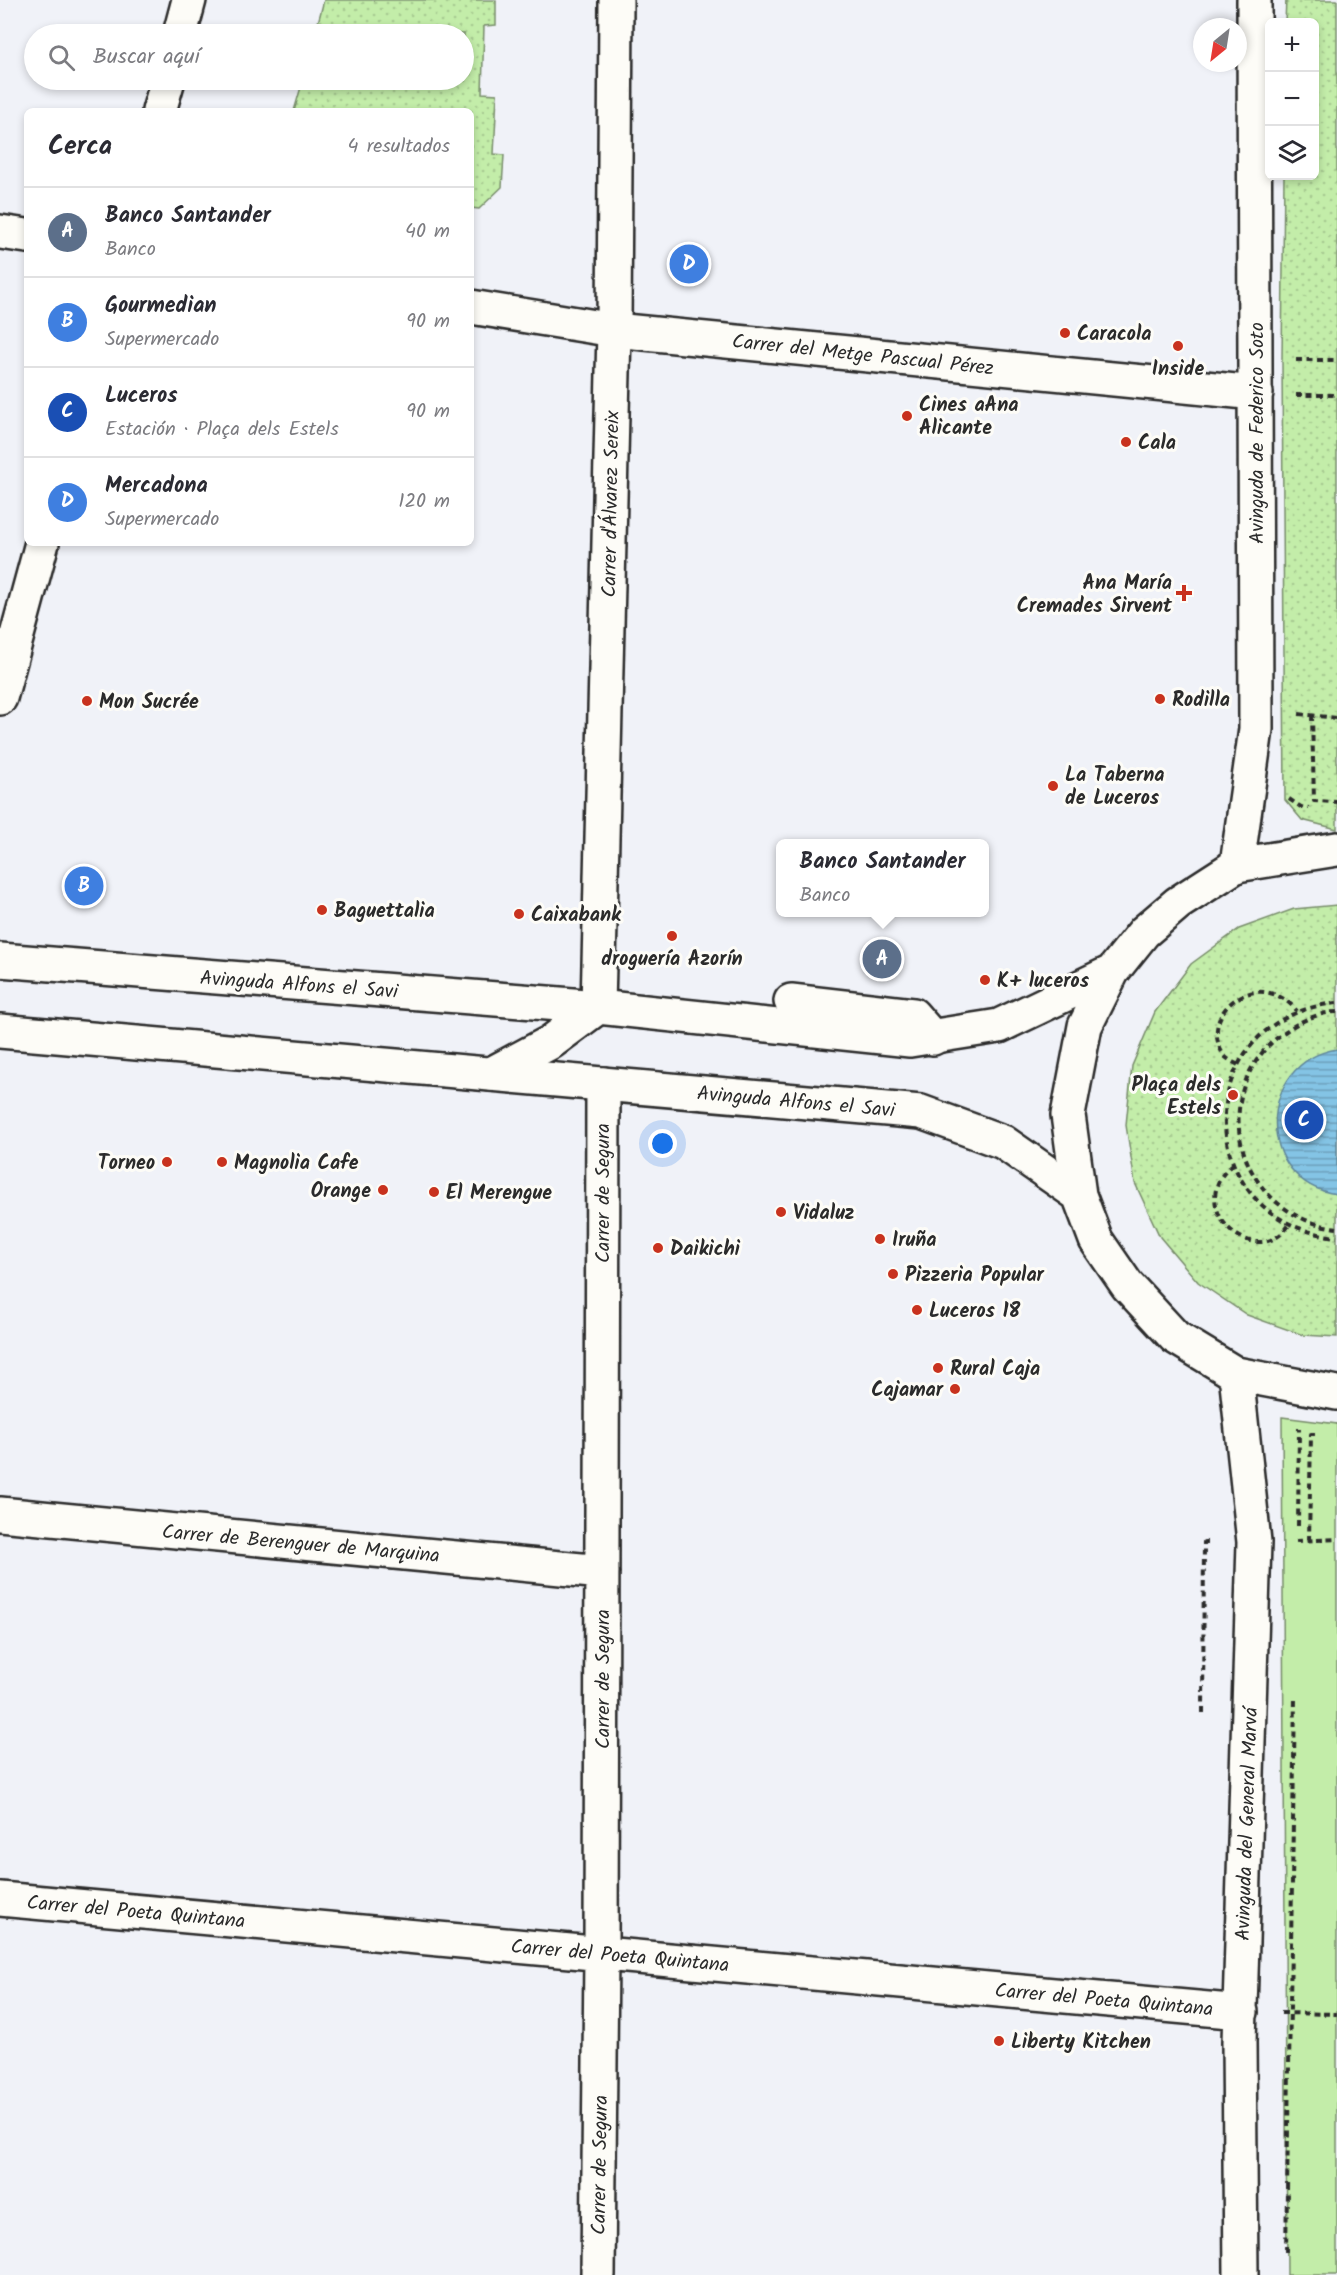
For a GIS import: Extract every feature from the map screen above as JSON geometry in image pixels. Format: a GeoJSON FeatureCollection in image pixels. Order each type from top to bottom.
{"type":"FeatureCollection","features":[{"type":"Feature","properties":{"kind":"street"},"geometry":{"type":"LineString","coordinates":[[183,24],[189,0]]}},
{"type":"Feature","properties":{"kind":"street","name":"Carrer d'Álvarez Sereix"},"geometry":{"type":"LineString","coordinates":[[598,1007],[614,330],[616,0]]}},
{"type":"Feature","properties":{"kind":"street","name":"Avinguda de Federico Soto"},"geometry":{"type":"LineString","coordinates":[[1237,865],[1256,729],[1254,0]]}},
{"type":"Feature","properties":{"kind":"street"},"geometry":{"type":"LineString","coordinates":[[160,108],[165,90]]}},
{"type":"Feature","properties":{"kind":"street"},"geometry":{"type":"LineString","coordinates":[[0,232],[24,236]]}},
{"type":"Feature","properties":{"kind":"street","name":"Carrer del Metge Pascual Pérez"},"geometry":{"type":"LineString","coordinates":[[474,307],[614,330],[1256,393]]}},
{"type":"Feature","properties":{"kind":"street"},"geometry":{"type":"LineString","coordinates":[[0,698],[41,546]]}},
{"type":"Feature","properties":{"kind":"street"},"geometry":{"type":"LineString","coordinates":[[1337,849],[1237,865],[1178,903],[1144,932],[1112,972],[1085,1026],[1068,1115],[1078,1195],[1096,1240],[1127,1285],[1175,1337],[1236,1374],[1337,1393]]}},
{"type":"Feature","properties":{"kind":"street","name":"Avinguda Alfons el Savi"},"geometry":{"type":"LineString","coordinates":[[0,960],[598,1007],[910,1040],[999,1026],[1112,972]]}},
{"type":"Feature","properties":{"kind":"street"},"geometry":{"type":"LineString","coordinates":[[790,1001],[914,1015],[933,1038]]}},
{"type":"Feature","properties":{"kind":"street"},"geometry":{"type":"LineString","coordinates":[[491,1074],[551,1041],[598,1007]]}},
{"type":"Feature","properties":{"kind":"street","name":"Avinguda Alfons el Savi"},"geometry":{"type":"LineString","coordinates":[[0,1031],[921,1112],[1003,1142],[1078,1195]]}},
{"type":"Feature","properties":{"kind":"street","name":"Carrer de Segura"},"geometry":{"type":"LineString","coordinates":[[598,2275],[603,1084]]}},
{"type":"Feature","properties":{"kind":"street","name":"Avinguda del General Marvá"},"geometry":{"type":"LineString","coordinates":[[1236,1374],[1254,1542],[1239,2054],[1241,2275]]}},
{"type":"Feature","properties":{"kind":"street","name":"Carrer de Berenguer de Marquina"},"geometry":{"type":"LineString","coordinates":[[0,1514],[602,1572]]}},
{"type":"Feature","properties":{"kind":"street","name":"Carrer del Poeta Quintana"},"geometry":{"type":"LineString","coordinates":[[0,1899],[1240,2012]]}},
{"type":"Feature","properties":{"kind":"path"},"geometry":{"type":"LineString","coordinates":[[1293,360],[1337,360]]}},
{"type":"Feature","properties":{"kind":"path"},"geometry":{"type":"LineString","coordinates":[[1312,715],[1314,801],[1337,802]]}},
{"type":"Feature","properties":{"kind":"path"},"geometry":{"type":"LineString","coordinates":[[1238,1065],[1224,1056],[1218,1043],[1220,1022],[1230,1004],[1241,995],[1255,991],[1269,992],[1283,997],[1297,1011]]}},
{"type":"Feature","properties":{"kind":"path"},"geometry":{"type":"LineString","coordinates":[[1337,1003],[1297,1011],[1273,1025],[1253,1042],[1238,1065],[1229,1089],[1225,1114],[1226,1140],[1233,1164],[1247,1189],[1266,1209],[1289,1225],[1316,1235],[1337,1237]]}},
{"type":"Feature","properties":{"kind":"path"},"geometry":{"type":"LineString","coordinates":[[1337,1012],[1330,1012],[1297,1023],[1269,1043],[1249,1071],[1238,1103],[1239,1138],[1250,1170],[1270,1198],[1298,1218],[1337,1228]]}},
{"type":"Feature","properties":{"kind":"path"},"geometry":{"type":"LineString","coordinates":[[1233,1164],[1220,1180],[1215,1193],[1216,1208],[1221,1221],[1231,1232],[1243,1239],[1264,1241],[1284,1233],[1289,1225]]}},
{"type":"Feature","properties":{"kind":"path"},"geometry":{"type":"LineString","coordinates":[[1297,1553],[1299,1429],[1308,1425]]}},
{"type":"Feature","properties":{"kind":"path"},"geometry":{"type":"LineString","coordinates":[[1309,1541],[1311,1434],[1320,1434]]}},
{"type":"Feature","properties":{"kind":"path"},"geometry":{"type":"LineString","coordinates":[[1286,2263],[1295,1694]]}},
{"type":"Feature","properties":{"kind":"path"},"geometry":{"type":"LineString","coordinates":[[1240,2012],[1337,2014]]}},
{"type":"Feature","properties":{"kind":"green space"},"geometry":{"type":"Polygon","coordinates":[[[324,0],[496,0],[496,25],[484,26],[482,93],[497,94],[494,154],[504,155],[502,187],[479,209],[474,208],[474,108],[295,108],[300,90],[474,90],[474,24],[318,24],[324,0]]]}},
{"type":"Feature","properties":{"kind":"green space"},"geometry":{"type":"Polygon","coordinates":[[[1286,0],[1337,0],[1337,829],[1302,820],[1285,800],[1282,360],[1284,180],[1319,180],[1319,18],[1285,18],[1286,0]]]}},
{"type":"Feature","properties":{"kind":"green space","name":"Plaça dels Estels"},"geometry":{"type":"Polygon","coordinates":[[[1337,905],[1337,1337],[1303,1335],[1247,1315],[1198,1282],[1160,1237],[1135,1183],[1126,1125],[1132,1066],[1155,1012],[1191,964],[1239,929],[1294,909],[1337,905]]]}},
{"type":"Feature","properties":{"kind":"green space"},"geometry":{"type":"Polygon","coordinates":[[[1282,1417],[1337,1424],[1337,2275],[1287,2275],[1282,1417]]]}},
{"type":"Feature","properties":{"kind":"water"},"geometry":{"type":"Polygon","coordinates":[[[1337,1049],[1337,1194],[1310,1185],[1291,1169],[1279,1147],[1276,1122],[1279,1098],[1291,1076],[1310,1059],[1337,1049]]]}},
{"type":"Feature","properties":{"kind":"place","name":"Mercadona"},"geometry":{"type":"Point","coordinates":[689,264]}},
{"type":"Feature","properties":{"kind":"place","name":"Caracola"},"geometry":{"type":"Point","coordinates":[1065,333]}},
{"type":"Feature","properties":{"kind":"place","name":"Inside"},"geometry":{"type":"Point","coordinates":[1178,346]}},
{"type":"Feature","properties":{"kind":"place","name":"Cines aAna Alicante"},"geometry":{"type":"Point","coordinates":[907,416]}},
{"type":"Feature","properties":{"kind":"place","name":"Cala"},"geometry":{"type":"Point","coordinates":[1126,442]}},
{"type":"Feature","properties":{"kind":"place","name":"Ana María Cremades Sirvent"},"geometry":{"type":"Point","coordinates":[1184,593]}},
{"type":"Feature","properties":{"kind":"place","name":"Rodilla"},"geometry":{"type":"Point","coordinates":[1160,699]}},
{"type":"Feature","properties":{"kind":"place","name":"Mon Sucrée"},"geometry":{"type":"Point","coordinates":[87,701]}},
{"type":"Feature","properties":{"kind":"place","name":"La Taberna de Luceros"},"geometry":{"type":"Point","coordinates":[1053,786]}},
{"type":"Feature","properties":{"kind":"place","name":"Gourmedian"},"geometry":{"type":"Point","coordinates":[84,886]}},
{"type":"Feature","properties":{"kind":"place","name":"Baguettalia"},"geometry":{"type":"Point","coordinates":[322,910]}},
{"type":"Feature","properties":{"kind":"place","name":"Caixabank"},"geometry":{"type":"Point","coordinates":[519,914]}},
{"type":"Feature","properties":{"kind":"place","name":"droguería Azorín"},"geometry":{"type":"Point","coordinates":[672,936]}},
{"type":"Feature","properties":{"kind":"place","name":"Banco Santander"},"geometry":{"type":"Point","coordinates":[882,959]}},
{"type":"Feature","properties":{"kind":"place","name":"K+ luceros"},"geometry":{"type":"Point","coordinates":[985,980]}},
{"type":"Feature","properties":{"kind":"place","name":"Plaça dels Estels"},"geometry":{"type":"Point","coordinates":[1233,1095]}},
{"type":"Feature","properties":{"kind":"place","name":"Luceros"},"geometry":{"type":"Point","coordinates":[1304,1120]}},
{"type":"Feature","properties":{"kind":"place","name":"Torneo"},"geometry":{"type":"Point","coordinates":[167,1162]}},
{"type":"Feature","properties":{"kind":"place","name":"Magnolia Cafe"},"geometry":{"type":"Point","coordinates":[222,1162]}},
{"type":"Feature","properties":{"kind":"place","name":"Orange"},"geometry":{"type":"Point","coordinates":[383,1190]}},
{"type":"Feature","properties":{"kind":"place","name":"El Merengue"},"geometry":{"type":"Point","coordinates":[434,1192]}},
{"type":"Feature","properties":{"kind":"place","name":"Vidaluz"},"geometry":{"type":"Point","coordinates":[781,1212]}},
{"type":"Feature","properties":{"kind":"place","name":"Iruña"},"geometry":{"type":"Point","coordinates":[880,1239]}},
{"type":"Feature","properties":{"kind":"place","name":"Daikichi"},"geometry":{"type":"Point","coordinates":[658,1248]}},
{"type":"Feature","properties":{"kind":"place","name":"Pizzeria Popular"},"geometry":{"type":"Point","coordinates":[893,1274]}},
{"type":"Feature","properties":{"kind":"place","name":"Luceros 18"},"geometry":{"type":"Point","coordinates":[917,1310]}},
{"type":"Feature","properties":{"kind":"place","name":"Rural Caja"},"geometry":{"type":"Point","coordinates":[938,1368]}},
{"type":"Feature","properties":{"kind":"place","name":"Cajamar"},"geometry":{"type":"Point","coordinates":[955,1389]}},
{"type":"Feature","properties":{"kind":"place","name":"Liberty Kitchen"},"geometry":{"type":"Point","coordinates":[999,2041]}}]}
